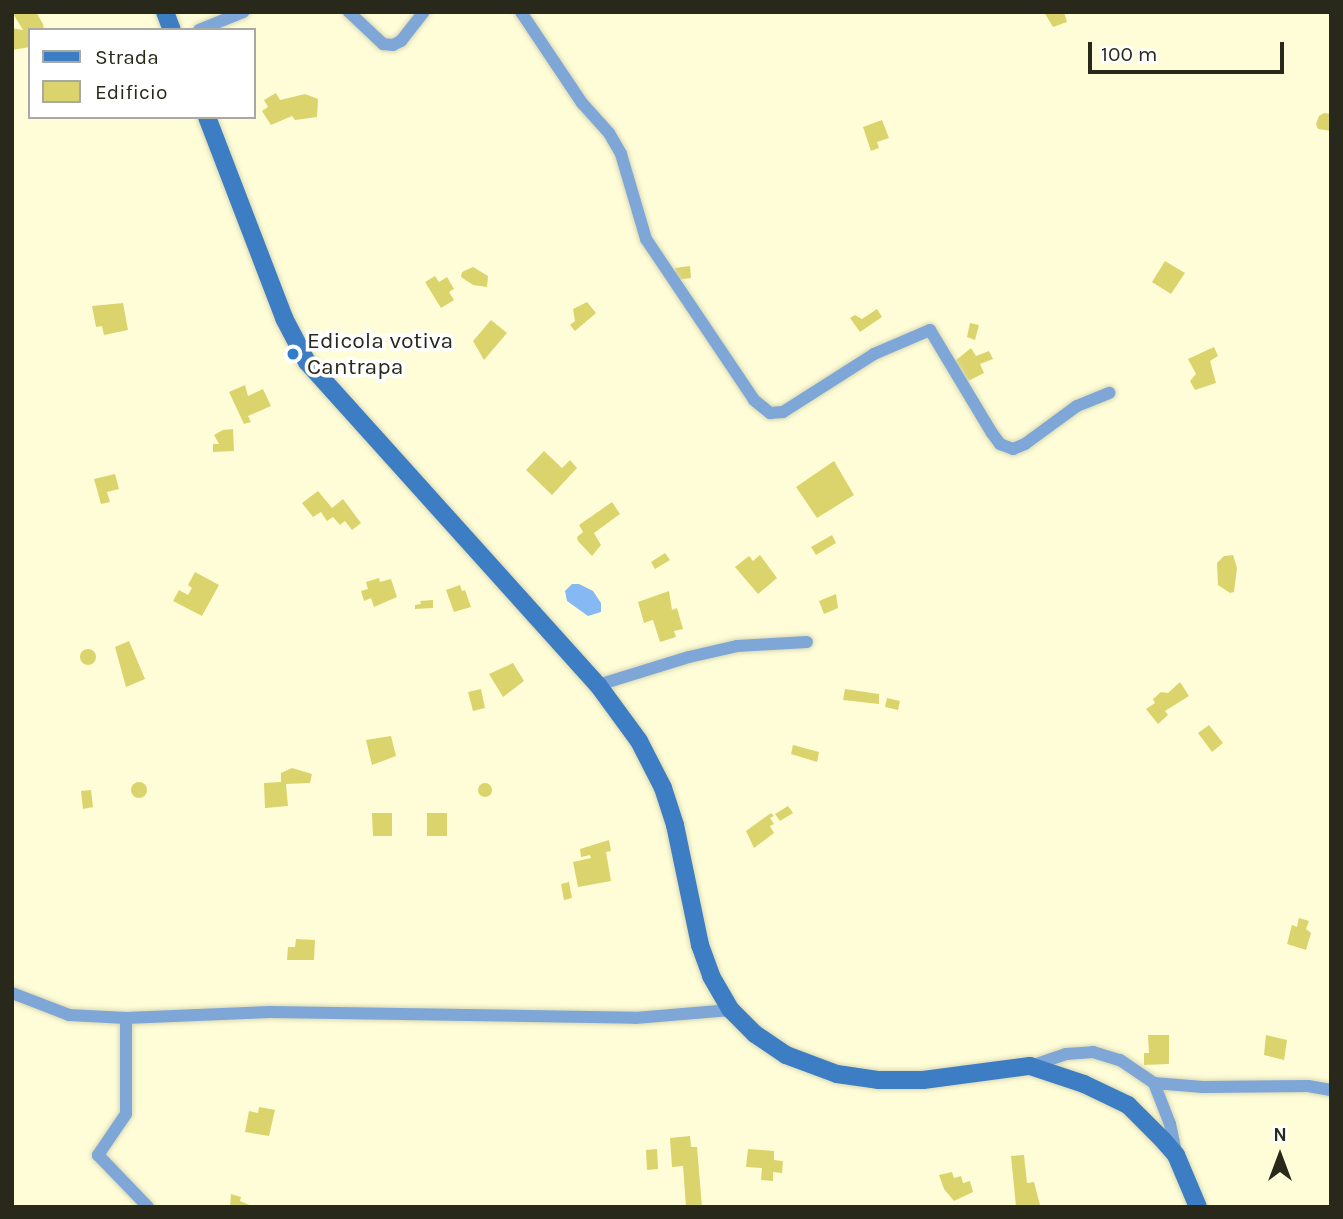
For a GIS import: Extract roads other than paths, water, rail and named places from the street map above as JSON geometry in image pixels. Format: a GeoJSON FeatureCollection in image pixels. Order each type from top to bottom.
{"type":"FeatureCollection","features":[{"type":"Feature","properties":{"kind":"main road"},"geometry":{"type":"LineString","coordinates":[[207,119],[284,318],[307,362],[598,685],[639,741],[663,788],[675,825],[700,945],[711,976],[731,1010],[755,1034],[786,1055],[837,1074],[878,1080],[923,1080],[1030,1066],[1128,1105],[1176,1155],[1198,1207]]}},
{"type":"Feature","properties":{"kind":"street"},"geometry":{"type":"LineString","coordinates":[[204,28],[243,12]]}},
{"type":"Feature","properties":{"kind":"street"},"geometry":{"type":"LineString","coordinates":[[349,12],[368,33],[383,44],[393,45],[401,41],[424,12]]}},
{"type":"Feature","properties":{"kind":"street"},"geometry":{"type":"LineString","coordinates":[[521,12],[582,103],[609,133],[621,154],[646,239],[754,400],[770,413],[783,412],[874,354],[930,330],[992,433],[1000,444],[1013,449],[1025,444],[1077,406],[1110,393]]}},
{"type":"Feature","properties":{"kind":"street"},"geometry":{"type":"LineString","coordinates":[[598,685],[689,657],[737,646],[807,642]]}},
{"type":"Feature","properties":{"kind":"street"},"geometry":{"type":"LineString","coordinates":[[12,993],[69,1015],[126,1018],[270,1012],[635,1018],[731,1010]]}},
{"type":"Feature","properties":{"kind":"street"},"geometry":{"type":"LineString","coordinates":[[126,1018],[126,1114],[98,1155],[148,1207]]}},
{"type":"Feature","properties":{"kind":"street"},"geometry":{"type":"LineString","coordinates":[[1030,1066],[1066,1054],[1093,1052],[1120,1060],[1154,1083],[1203,1087],[1308,1086],[1331,1090]]}},
{"type":"Feature","properties":{"kind":"street"},"geometry":{"type":"LineString","coordinates":[[1154,1083],[1170,1124],[1176,1155]]}},
{"type":"Feature","properties":{"kind":"water"},"geometry":{"type":"Polygon","coordinates":[[[572,584],[579,584],[593,591],[601,603],[601,612],[588,616],[567,601],[565,591],[572,584]]]}},
{"type":"Feature","properties":{"kind":"place","name":"Edicola votiva Cantrapa"},"geometry":{"type":"Point","coordinates":[293,354]}}]}
